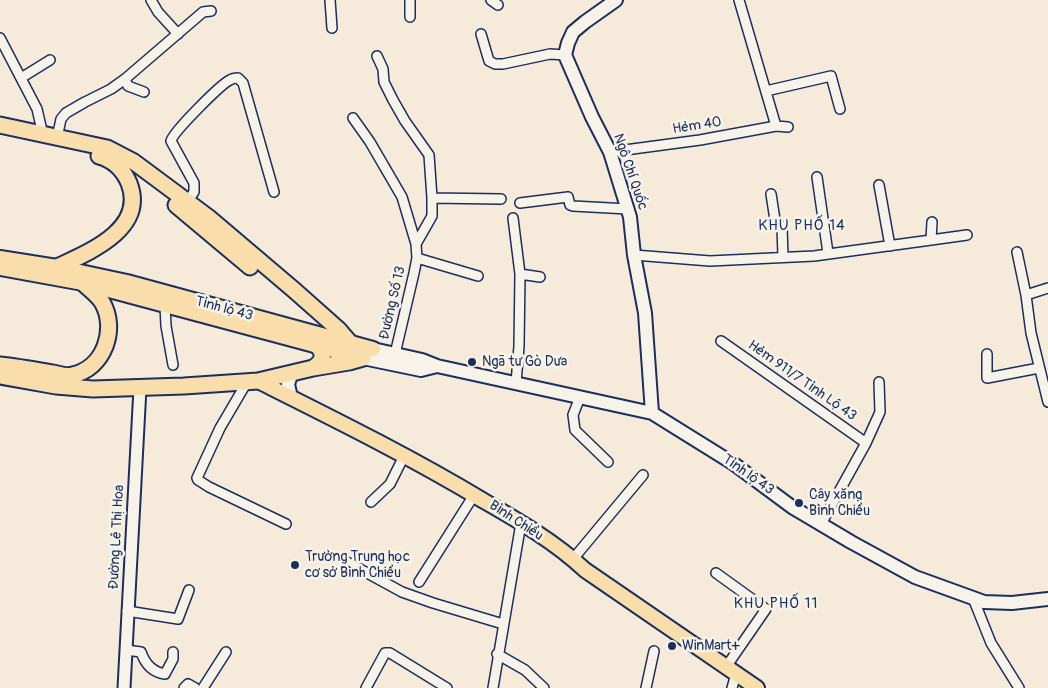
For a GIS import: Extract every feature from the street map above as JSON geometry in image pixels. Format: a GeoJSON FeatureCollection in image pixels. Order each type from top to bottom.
{"type":"FeatureCollection","features":[{"type":"Feature","properties":{"kind":"highway"},"geometry":{"type":"LineString","coordinates":[[0,125],[52,139],[108,158],[120,167],[127,178],[133,196],[126,224],[86,254],[57,267]]}},
{"type":"Feature","properties":{"kind":"highway"},"geometry":{"type":"LineString","coordinates":[[0,135],[52,139],[107,148],[134,162],[208,217],[319,312],[356,349]]}},
{"type":"Feature","properties":{"kind":"highway"},"geometry":{"type":"LineString","coordinates":[[120,167],[125,167],[138,174],[356,349]]}},
{"type":"Feature","properties":{"kind":"highway"},"geometry":{"type":"LineString","coordinates":[[70,376],[82,372],[92,364],[101,355],[108,339],[108,318],[101,301],[83,283]]}},
{"type":"Feature","properties":{"kind":"highway"},"geometry":{"type":"LineString","coordinates":[[313,368],[321,360],[323,354],[316,345]]}},
{"type":"Feature","properties":{"kind":"highway"},"geometry":{"type":"LineString","coordinates":[[0,376],[56,386],[93,389],[252,381],[350,362],[356,349]]}},
{"type":"Feature","properties":{"kind":"highway"},"geometry":{"type":"LineString","coordinates":[[0,364],[113,382],[138,388]]}},
{"type":"Feature","properties":{"kind":"main road"},"geometry":{"type":"LineString","coordinates":[[565,54],[573,32],[616,0]]}},
{"type":"Feature","properties":{"kind":"main road","name":"Ngô Chí Quốc"},"geometry":{"type":"LineString","coordinates":[[565,54],[592,117],[610,152],[628,209],[634,256],[645,314],[652,413]]}},
{"type":"Feature","properties":{"kind":"main road","name":"Tỉnh lộ 43"},"geometry":{"type":"LineString","coordinates":[[4,264],[57,267],[126,282],[356,349],[421,370],[437,366]]}},
{"type":"Feature","properties":{"kind":"main road","name":"Tỉnh lộ 43"},"geometry":{"type":"LineString","coordinates":[[4,264],[316,345],[396,354],[422,360],[437,366],[652,413],[734,464],[792,507],[915,577],[984,602],[1012,603],[1048,600]]}},
{"type":"Feature","properties":{"kind":"main road"},"geometry":{"type":"LineString","coordinates":[[290,398],[288,384],[292,372]]}},
{"type":"Feature","properties":{"kind":"main road","name":"Bình Chiểu"},"geometry":{"type":"LineString","coordinates":[[252,381],[290,398],[404,456],[521,523],[573,558],[585,570],[757,688]]}},
{"type":"Feature","properties":{"kind":"street"},"geometry":{"type":"LineString","coordinates":[[151,0],[158,12],[178,34]]}},
{"type":"Feature","properties":{"kind":"street"},"geometry":{"type":"LineString","coordinates":[[330,0],[332,28]]}},
{"type":"Feature","properties":{"kind":"street"},"geometry":{"type":"LineString","coordinates":[[410,0],[410,17]]}},
{"type":"Feature","properties":{"kind":"street"},"geometry":{"type":"LineString","coordinates":[[739,0],[776,126]]}},
{"type":"Feature","properties":{"kind":"street"},"geometry":{"type":"LineString","coordinates":[[52,139],[61,119],[66,113],[125,79],[203,12],[211,11]]}},
{"type":"Feature","properties":{"kind":"street"},"geometry":{"type":"LineString","coordinates":[[481,34],[489,60],[495,64],[550,54],[565,54]]}},
{"type":"Feature","properties":{"kind":"street"},"geometry":{"type":"LineString","coordinates":[[0,38],[52,139]]}},
{"type":"Feature","properties":{"kind":"street"},"geometry":{"type":"LineString","coordinates":[[377,56],[383,69],[384,82],[393,100],[405,122],[429,155],[432,216],[416,244]]}},
{"type":"Feature","properties":{"kind":"street"},"geometry":{"type":"LineString","coordinates":[[21,78],[50,60]]}},
{"type":"Feature","properties":{"kind":"street"},"geometry":{"type":"LineString","coordinates":[[766,91],[831,76],[840,109]]}},
{"type":"Feature","properties":{"kind":"street"},"geometry":{"type":"LineString","coordinates":[[187,202],[194,192],[194,183],[172,138],[220,88],[234,78],[238,78],[242,83],[274,192]]}},
{"type":"Feature","properties":{"kind":"street"},"geometry":{"type":"LineString","coordinates":[[125,79],[128,86],[144,92]]}},
{"type":"Feature","properties":{"kind":"street","name":"Đường Số 13"},"geometry":{"type":"LineString","coordinates":[[353,118],[370,142],[402,197],[416,244],[417,258],[396,354]]}},
{"type":"Feature","properties":{"kind":"street","name":"Hẻm 40"},"geometry":{"type":"LineString","coordinates":[[610,152],[700,140],[776,126],[788,126]]}},
{"type":"Feature","properties":{"kind":"street"},"geometry":{"type":"LineString","coordinates":[[817,177],[828,253]]}},
{"type":"Feature","properties":{"kind":"street"},"geometry":{"type":"LineString","coordinates":[[879,185],[890,246]]}},
{"type":"Feature","properties":{"kind":"street"},"geometry":{"type":"LineString","coordinates":[[771,194],[775,220],[782,227],[783,257]]}},
{"type":"Feature","properties":{"kind":"street"},"geometry":{"type":"LineString","coordinates":[[520,204],[568,197],[570,205],[573,206],[628,209]]}},
{"type":"Feature","properties":{"kind":"street"},"geometry":{"type":"LineString","coordinates":[[432,198],[501,199]]}},
{"type":"Feature","properties":{"kind":"street"},"geometry":{"type":"LineString","coordinates":[[513,218],[520,274],[520,330],[516,383]]}},
{"type":"Feature","properties":{"kind":"street"},"geometry":{"type":"LineString","coordinates":[[931,240],[932,222]]}},
{"type":"Feature","properties":{"kind":"street"},"geometry":{"type":"LineString","coordinates":[[634,256],[710,261],[814,256],[967,235]]}},
{"type":"Feature","properties":{"kind":"street"},"geometry":{"type":"LineString","coordinates":[[1017,252],[1026,295],[1031,333],[1048,402]]}},
{"type":"Feature","properties":{"kind":"street"},"geometry":{"type":"LineString","coordinates":[[417,258],[478,276]]}},
{"type":"Feature","properties":{"kind":"street"},"geometry":{"type":"LineString","coordinates":[[520,274],[540,276]]}},
{"type":"Feature","properties":{"kind":"street"},"geometry":{"type":"LineString","coordinates":[[1026,295],[1048,288]]}},
{"type":"Feature","properties":{"kind":"street"},"geometry":{"type":"LineString","coordinates":[[165,305],[166,326],[173,365]]}},
{"type":"Feature","properties":{"kind":"street","name":"Hẻm 911/7 Tỉnh Lộ 43"},"geometry":{"type":"LineString","coordinates":[[721,341],[866,443]]}},
{"type":"Feature","properties":{"kind":"street"},"geometry":{"type":"LineString","coordinates":[[987,354],[987,378],[1040,368]]}},
{"type":"Feature","properties":{"kind":"street"},"geometry":{"type":"LineString","coordinates":[[252,381],[220,428],[197,478],[209,487],[286,524]]}},
{"type":"Feature","properties":{"kind":"street"},"geometry":{"type":"LineString","coordinates":[[821,524],[866,443],[880,412],[879,382]]}},
{"type":"Feature","properties":{"kind":"street","name":"Đường Lê Thị Hoa"},"geometry":{"type":"LineString","coordinates":[[124,688],[138,388]]}},
{"type":"Feature","properties":{"kind":"street"},"geometry":{"type":"LineString","coordinates":[[580,397],[573,415],[575,430],[608,462]]}},
{"type":"Feature","properties":{"kind":"street"},"geometry":{"type":"LineString","coordinates":[[371,502],[390,484],[404,456]]}},
{"type":"Feature","properties":{"kind":"street"},"geometry":{"type":"LineString","coordinates":[[573,558],[643,475]]}},
{"type":"Feature","properties":{"kind":"street"},"geometry":{"type":"LineString","coordinates":[[419,582],[474,495]]}},
{"type":"Feature","properties":{"kind":"street"},"geometry":{"type":"LineString","coordinates":[[493,688],[502,624],[521,523]]}},
{"type":"Feature","properties":{"kind":"street"},"geometry":{"type":"LineString","coordinates":[[347,562],[402,592],[433,604],[502,624]]}},
{"type":"Feature","properties":{"kind":"street"},"geometry":{"type":"LineString","coordinates":[[716,573],[766,609],[731,670],[732,688]]}},
{"type":"Feature","properties":{"kind":"street"},"geometry":{"type":"LineString","coordinates":[[128,611],[178,619],[189,590]]}},
{"type":"Feature","properties":{"kind":"street"},"geometry":{"type":"LineString","coordinates":[[973,598],[991,643],[1019,688]]}},
{"type":"Feature","properties":{"kind":"street"},"geometry":{"type":"LineString","coordinates":[[126,650],[140,652],[148,666],[156,672],[165,674],[173,659],[173,652]]}},
{"type":"Feature","properties":{"kind":"street"},"geometry":{"type":"LineString","coordinates":[[203,688],[226,652]]}},
{"type":"Feature","properties":{"kind":"street"},"geometry":{"type":"LineString","coordinates":[[646,688],[654,652]]}},
{"type":"Feature","properties":{"kind":"street"},"geometry":{"type":"LineString","coordinates":[[366,688],[385,653],[390,653],[434,685],[447,688]]}},
{"type":"Feature","properties":{"kind":"street"},"geometry":{"type":"LineString","coordinates":[[497,654],[525,670],[544,688]]}},
{"type":"Feature","properties":{"kind":"street"},"geometry":{"type":"LineString","coordinates":[[184,688],[188,684],[195,688]]}},
{"type":"Feature","properties":{"kind":"place","name":"Ngã tư Gò Dưa"},"geometry":{"type":"Point","coordinates":[472,362]}},
{"type":"Feature","properties":{"kind":"place","name":"Cây xăng Bình Chiểu"},"geometry":{"type":"Point","coordinates":[799,503]}},
{"type":"Feature","properties":{"kind":"place","name":"Trường Trung học cơ sở Bình Chiểu"},"geometry":{"type":"Point","coordinates":[295,565]}},
{"type":"Feature","properties":{"kind":"place","name":"WinMart+"},"geometry":{"type":"Point","coordinates":[672,646]}},
{"type":"Feature","properties":{"kind":"district","name":"KHU PHỐ 14"},"geometry":{"type":"Point","coordinates":[802,226]}},
{"type":"Feature","properties":{"kind":"district","name":"KHU PHỐ 11"},"geometry":{"type":"Point","coordinates":[776,604]}}]}
